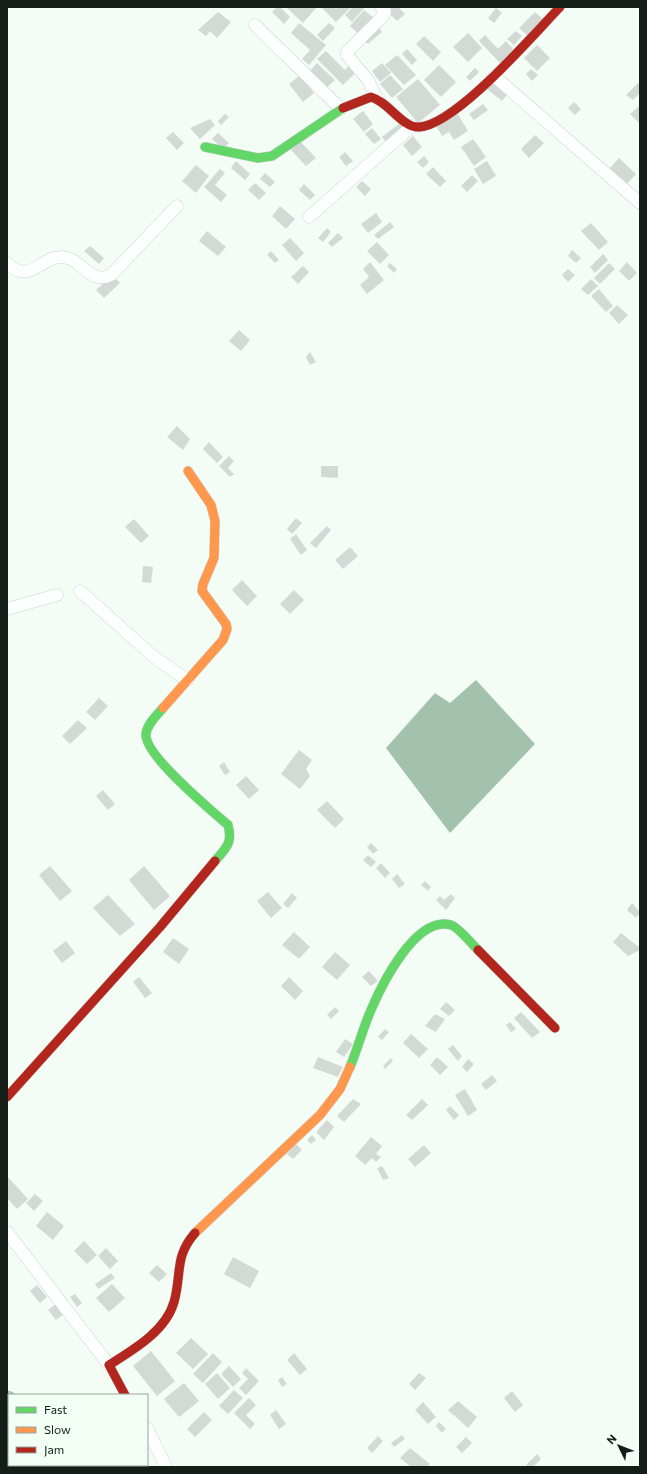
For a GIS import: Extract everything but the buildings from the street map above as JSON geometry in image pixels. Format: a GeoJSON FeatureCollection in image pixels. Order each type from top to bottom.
{"type":"FeatureCollection","features":[{"type":"Feature","properties":{"kind":"street"},"geometry":{"type":"LineString","coordinates":[[376,97],[368,80],[347,55],[347,52],[384,15],[385,12],[381,7]]}},
{"type":"Feature","properties":{"kind":"street"},"geometry":{"type":"LineString","coordinates":[[205,148],[258,158],[272,156],[341,109],[366,98],[376,97],[385,102],[412,126],[426,127],[435,124],[464,102],[494,76],[560,7]]}},
{"type":"Feature","properties":{"kind":"street"},"geometry":{"type":"LineString","coordinates":[[255,24],[341,109]]}},
{"type":"Feature","properties":{"kind":"street"},"geometry":{"type":"LineString","coordinates":[[494,76],[640,203]]}},
{"type":"Feature","properties":{"kind":"street"},"geometry":{"type":"LineString","coordinates":[[309,217],[412,126]]}},
{"type":"Feature","properties":{"kind":"street"},"geometry":{"type":"LineString","coordinates":[[7,263],[19,272],[26,272],[53,259],[66,257],[96,277],[106,278],[111,275],[177,206]]}},
{"type":"Feature","properties":{"kind":"street"},"geometry":{"type":"LineString","coordinates":[[7,1097],[160,927],[227,847],[231,836],[228,825],[176,777],[146,742],[147,729],[187,680],[220,643],[227,629],[226,624],[201,588],[214,558],[215,521],[211,505],[188,471]]}},
{"type":"Feature","properties":{"kind":"street"},"geometry":{"type":"LineString","coordinates":[[80,591],[154,656],[187,680]]}},
{"type":"Feature","properties":{"kind":"street"},"geometry":{"type":"LineString","coordinates":[[7,609],[57,595]]}},
{"type":"Feature","properties":{"kind":"street"},"geometry":{"type":"LineString","coordinates":[[109,1365],[127,1355],[154,1332],[172,1310],[183,1251],[193,1234],[319,1116],[336,1097],[347,1075],[376,999],[408,946],[420,933],[439,922],[446,922],[453,925],[555,1028]]}},
{"type":"Feature","properties":{"kind":"street"},"geometry":{"type":"LineString","coordinates":[[7,1232],[109,1365],[124,1394]]}},
{"type":"Feature","properties":{"kind":"street"},"geometry":{"type":"LineString","coordinates":[[148,1430],[166,1467]]}},
{"type":"Feature","properties":{"kind":"shaded area"},"geometry":{"type":"Polygon","coordinates":[[[476,680],[535,744],[450,833],[386,748],[435,693],[450,703],[476,680]]]}},
{"type":"Feature","properties":{"kind":"traffic: fast"},"geometry":{"type":"LineString","coordinates":[[205,147],[258,158],[272,156],[343,108]]}},
{"type":"Feature","properties":{"kind":"traffic: fast"},"geometry":{"type":"LineString","coordinates":[[163,708],[148,727],[146,734],[148,743],[156,755],[180,782],[228,825],[230,836],[228,845],[215,861]]}},
{"type":"Feature","properties":{"kind":"traffic: fast"},"geometry":{"type":"LineString","coordinates":[[350,1067],[368,1017],[383,984],[402,954],[425,930],[438,925],[454,926],[478,950]]}},
{"type":"Feature","properties":{"kind":"traffic: slow"},"geometry":{"type":"LineString","coordinates":[[163,708],[223,640],[227,629],[226,624],[202,591],[203,584],[214,558],[215,521],[211,505],[188,471]]}},
{"type":"Feature","properties":{"kind":"traffic: slow"},"geometry":{"type":"LineString","coordinates":[[195,1233],[320,1115],[340,1089],[350,1067]]}},
{"type":"Feature","properties":{"kind":"traffic: jam"},"geometry":{"type":"LineString","coordinates":[[343,108],[371,97],[384,104],[401,119],[413,126],[419,127],[435,122],[473,96],[513,57],[560,7]]}},
{"type":"Feature","properties":{"kind":"traffic: jam"},"geometry":{"type":"LineString","coordinates":[[7,1097],[160,927],[215,861]]}},
{"type":"Feature","properties":{"kind":"traffic: jam"},"geometry":{"type":"LineString","coordinates":[[478,950],[555,1028]]}},
{"type":"Feature","properties":{"kind":"traffic: jam"},"geometry":{"type":"LineString","coordinates":[[124,1394],[109,1365],[148,1339],[164,1322],[174,1302],[181,1258],[188,1242],[195,1233]]}}]}
